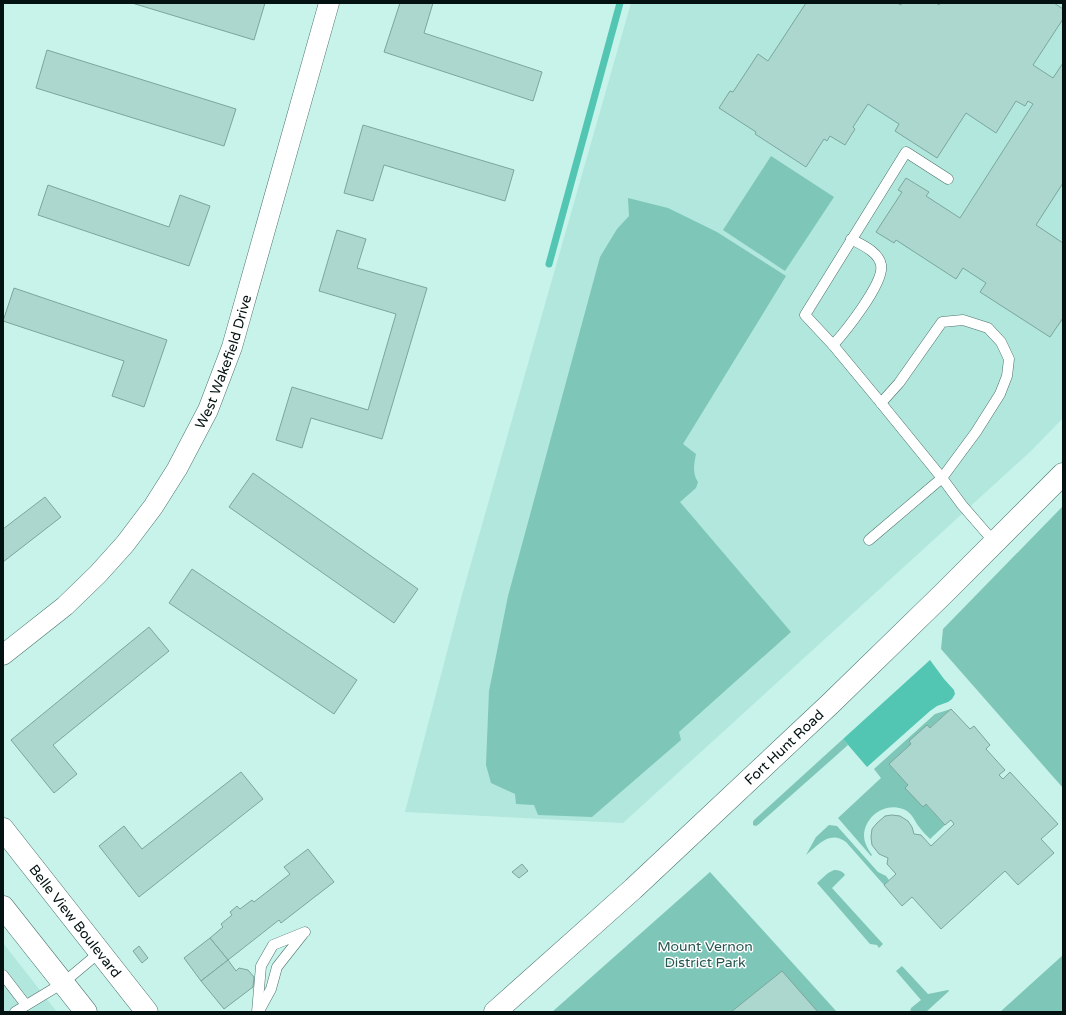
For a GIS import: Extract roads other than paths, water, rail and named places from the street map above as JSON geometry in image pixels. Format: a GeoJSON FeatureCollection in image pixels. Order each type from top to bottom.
{"type":"FeatureCollection","features":[{"type":"Feature","properties":{"kind":"main road","name":"Fort Hunt Road"},"geometry":{"type":"LineString","coordinates":[[495,1012],[639,884],[830,704],[995,543],[1063,474]]}},
{"type":"Feature","properties":{"kind":"main road","name":"Belle View Boulevard"},"geometry":{"type":"LineString","coordinates":[[3,829],[147,1012]]}},
{"type":"Feature","properties":{"kind":"main road"},"geometry":{"type":"LineString","coordinates":[[3,908],[86,1012]]}},
{"type":"Feature","properties":{"kind":"street","name":"West Wakefield Drive"},"geometry":{"type":"LineString","coordinates":[[3,655],[65,606],[126,544],[178,469],[208,410],[232,347],[330,3]]}},
{"type":"Feature","properties":{"kind":"lane"},"geometry":{"type":"LineString","coordinates":[[948,179],[906,152],[805,315],[833,345],[942,478],[962,505],[995,543]]}},
{"type":"Feature","properties":{"kind":"lane"},"geometry":{"type":"LineString","coordinates":[[833,345],[859,312],[880,278],[881,265],[876,255],[851,239]]}},
{"type":"Feature","properties":{"kind":"lane"},"geometry":{"type":"LineString","coordinates":[[869,540],[942,478],[976,432],[1000,394],[1007,376],[1009,359],[1001,342],[988,328],[964,320],[942,322],[899,382],[881,403]]}},
{"type":"Feature","properties":{"kind":"lane"},"geometry":{"type":"LineString","coordinates":[[305,932],[277,967],[271,989],[257,1012],[261,966],[270,950],[274,945],[305,932]]}},
{"type":"Feature","properties":{"kind":"lane"},"geometry":{"type":"LineString","coordinates":[[15,1012],[63,982],[100,952]]}},
{"type":"Feature","properties":{"kind":"lane"},"geometry":{"type":"LineString","coordinates":[[3,975],[26,1004]]}},
{"type":"Feature","properties":{"kind":"waterway"},"geometry":{"type":"LineString","coordinates":[[549,264],[620,3]]}},
{"type":"Feature","properties":{"kind":"park label","name":"Mount Vernon District Park"},"geometry":{"type":"Point","coordinates":[705,954]}}]}
